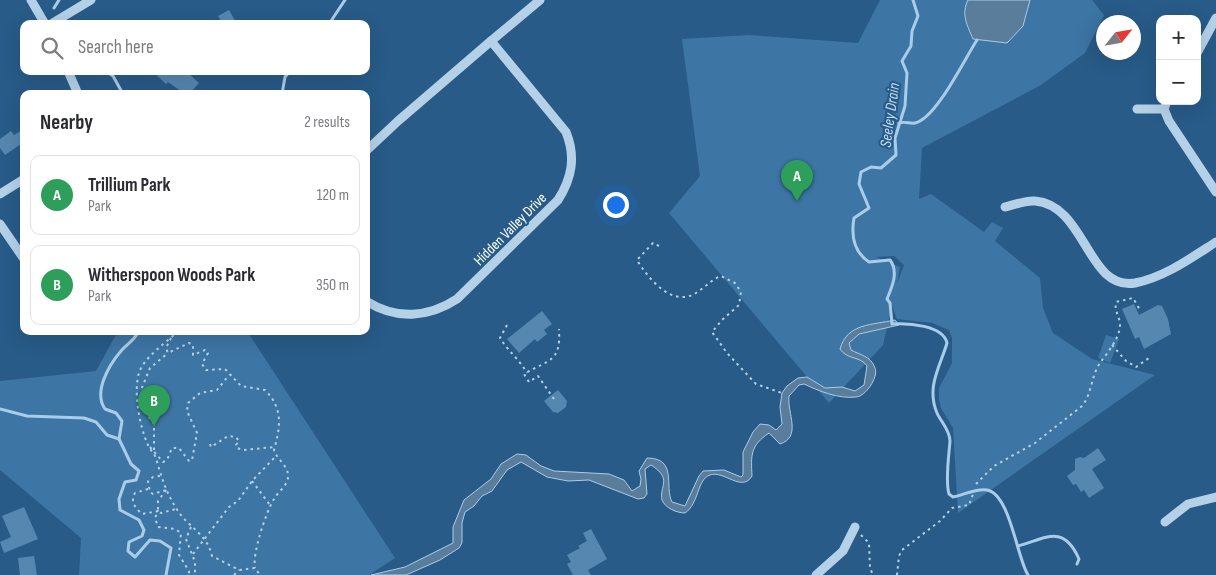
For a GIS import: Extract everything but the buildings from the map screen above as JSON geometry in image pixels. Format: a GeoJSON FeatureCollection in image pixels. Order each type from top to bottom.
{"type":"FeatureCollection","features":[{"type":"Feature","properties":{"kind":"street"},"geometry":{"type":"LineString","coordinates":[[31,0],[43,20]]}},
{"type":"Feature","properties":{"kind":"street"},"geometry":{"type":"LineString","coordinates":[[58,20],[91,0]]}},
{"type":"Feature","properties":{"kind":"street"},"geometry":{"type":"LineString","coordinates":[[370,147],[398,121],[540,0]]}},
{"type":"Feature","properties":{"kind":"street"},"geometry":{"type":"LineString","coordinates":[[1201,46],[1216,18]]}},
{"type":"Feature","properties":{"kind":"street","name":"Hidden Valley Drive"},"geometry":{"type":"LineString","coordinates":[[370,303],[380,309],[400,314],[418,315],[447,306],[458,299],[542,218],[566,188],[573,160],[566,132],[491,41]]}},
{"type":"Feature","properties":{"kind":"street"},"geometry":{"type":"LineString","coordinates":[[70,75],[76,90]]}},
{"type":"Feature","properties":{"kind":"street"},"geometry":{"type":"LineString","coordinates":[[1137,109],[1165,105],[1169,121],[1216,192]]}},
{"type":"Feature","properties":{"kind":"street"},"geometry":{"type":"LineString","coordinates":[[0,194],[20,182]]}},
{"type":"Feature","properties":{"kind":"street"},"geometry":{"type":"LineString","coordinates":[[1005,207],[1035,200],[1058,208],[1073,223],[1104,273],[1119,282],[1134,283],[1158,276],[1216,242]]}},
{"type":"Feature","properties":{"kind":"street"},"geometry":{"type":"LineString","coordinates":[[0,224],[20,253]]}},
{"type":"Feature","properties":{"kind":"street"},"geometry":{"type":"LineString","coordinates":[[1165,522],[1188,504],[1216,497]]}},
{"type":"Feature","properties":{"kind":"street"},"geometry":{"type":"LineString","coordinates":[[816,575],[843,551],[855,528]]}},
{"type":"Feature","properties":{"kind":"path"},"geometry":{"type":"LineString","coordinates":[[659,246],[652,243],[637,260],[651,281],[670,293],[683,298],[693,295],[713,279],[721,276],[735,283],[741,292],[739,305],[712,332],[727,353],[756,384],[782,393]]}},
{"type":"Feature","properties":{"kind":"path"},"geometry":{"type":"LineString","coordinates":[[976,484],[994,466],[1035,443],[1082,406],[1087,400],[1100,363],[1112,346],[1120,324],[1114,307],[1116,302],[1133,298],[1140,310]]}},
{"type":"Feature","properties":{"kind":"path"},"geometry":{"type":"LineString","coordinates":[[507,325],[500,338],[506,348],[520,360],[527,373]]}},
{"type":"Feature","properties":{"kind":"path"},"geometry":{"type":"LineString","coordinates":[[554,399],[538,376],[529,382],[524,374],[553,360],[560,341],[559,329]]}},
{"type":"Feature","properties":{"kind":"path"},"geometry":{"type":"LineString","coordinates":[[174,335],[139,373],[137,391],[138,411],[148,445],[155,456],[160,476],[176,509],[191,527],[206,539],[212,556],[239,570],[255,568]]}},
{"type":"Feature","properties":{"kind":"path"},"geometry":{"type":"LineString","coordinates":[[168,353],[166,348],[171,338]]}},
{"type":"Feature","properties":{"kind":"path"},"geometry":{"type":"LineString","coordinates":[[154,450],[154,424],[147,414],[141,390],[150,368],[168,353],[189,342],[193,345],[193,355],[204,350],[208,354],[202,364],[206,370],[225,369],[241,386],[261,389],[268,393],[278,413],[281,426],[275,447],[276,456],[288,472],[288,479],[270,505],[255,554],[255,568],[260,575]]}},
{"type":"Feature","properties":{"kind":"path"},"geometry":{"type":"LineString","coordinates":[[1112,346],[1126,361],[1136,366],[1149,358]]}},
{"type":"Feature","properties":{"kind":"path"},"geometry":{"type":"LineString","coordinates":[[148,445],[163,462],[167,460],[172,448],[179,448],[189,461],[192,460],[197,433],[186,411],[188,402],[200,394],[218,390],[229,375]]}},
{"type":"Feature","properties":{"kind":"path"},"geometry":{"type":"LineString","coordinates":[[210,444],[211,447],[228,436],[236,437],[239,441],[236,445],[243,450],[275,447]]}},
{"type":"Feature","properties":{"kind":"path"},"geometry":{"type":"LineString","coordinates":[[193,554],[228,507],[238,501],[252,481],[276,456]]}},
{"type":"Feature","properties":{"kind":"path"},"geometry":{"type":"LineString","coordinates":[[160,476],[153,477],[148,481],[148,489],[153,494],[166,490]]}},
{"type":"Feature","properties":{"kind":"path"},"geometry":{"type":"LineString","coordinates":[[252,481],[270,505]]}},
{"type":"Feature","properties":{"kind":"path"},"geometry":{"type":"LineString","coordinates":[[148,489],[135,493],[133,501],[134,506],[142,514],[158,511],[161,513],[176,509]]}},
{"type":"Feature","properties":{"kind":"path"},"geometry":{"type":"LineString","coordinates":[[166,490],[158,501],[158,511],[154,518],[158,527],[174,529],[181,533],[179,555],[189,570],[189,575]]}},
{"type":"Feature","properties":{"kind":"path"},"geometry":{"type":"LineString","coordinates":[[897,575],[899,556],[902,550],[940,521],[952,508],[969,505],[973,494]]}},
{"type":"Feature","properties":{"kind":"path"},"geometry":{"type":"LineString","coordinates":[[191,527],[186,539],[193,554],[195,575]]}},
{"type":"Feature","properties":{"kind":"path"},"geometry":{"type":"LineString","coordinates":[[855,528],[869,543],[870,568],[873,575]]}},
{"type":"Feature","properties":{"kind":"path"},"geometry":{"type":"LineString","coordinates":[[234,575],[239,570]]}},
{"type":"Feature","properties":{"kind":"shaded area"},"geometry":{"type":"Polygon","coordinates":[[[880,0],[1092,0],[1104,15],[1096,15],[1096,31],[1085,53],[1041,85],[922,148],[919,199],[931,194],[984,232],[992,222],[1003,228],[995,241],[1040,278],[1043,308],[1053,333],[1092,359],[1155,375],[958,513],[953,428],[941,408],[939,400],[939,388],[952,363],[952,338],[949,330],[932,323],[897,319],[892,306],[883,345],[829,403],[669,213],[700,176],[682,39],[749,35],[858,43],[880,0]],[[894,256],[876,257],[900,267],[897,283],[904,265],[894,256]]]}},
{"type":"Feature","properties":{"kind":"shaded area"},"geometry":{"type":"Polygon","coordinates":[[[968,0],[1030,0],[1023,26],[1007,43],[973,39],[965,15],[968,0]]]}},
{"type":"Feature","properties":{"kind":"shaded area"},"geometry":{"type":"Polygon","coordinates":[[[895,320],[899,325],[859,334],[849,343],[851,350],[868,358],[875,368],[876,372],[873,381],[863,394],[856,397],[842,397],[822,392],[804,384],[799,385],[789,396],[792,430],[787,441],[780,444],[769,433],[758,442],[752,457],[752,476],[748,481],[738,482],[715,474],[706,477],[700,486],[693,504],[685,513],[678,512],[664,503],[662,500],[664,482],[662,474],[651,465],[645,469],[647,494],[644,498],[638,499],[589,480],[568,481],[547,477],[521,462],[507,470],[492,491],[482,496],[474,506],[465,512],[462,523],[462,543],[459,548],[440,560],[406,575],[371,575],[405,567],[453,543],[453,527],[464,500],[491,479],[501,464],[517,454],[526,455],[541,466],[554,471],[609,474],[624,480],[632,491],[640,486],[639,471],[647,458],[657,459],[666,468],[672,502],[685,506],[703,471],[724,470],[741,477],[743,475],[743,452],[753,432],[760,424],[769,425],[776,430],[782,424],[780,407],[782,393],[787,386],[798,378],[807,377],[825,388],[842,387],[855,391],[864,385],[867,366],[861,361],[846,355],[840,349],[843,340],[848,334],[862,327],[895,320]]]}},
{"type":"Feature","properties":{"kind":"shaded area"},"geometry":{"type":"Polygon","coordinates":[[[116,335],[250,335],[395,558],[369,575],[79,575],[81,538],[0,470],[0,381],[96,371],[116,335]]]}},
{"type":"Feature","properties":{"kind":"shaded area"},"geometry":{"type":"Polygon","coordinates":[[[1106,335],[1119,339],[1110,363],[1098,358],[1106,335]]]}},
{"type":"Feature","properties":{"kind":"waterway"},"geometry":{"type":"LineString","coordinates":[[54,8],[59,0]]}},
{"type":"Feature","properties":{"kind":"waterway"},"geometry":{"type":"LineString","coordinates":[[332,20],[345,0]]}},
{"type":"Feature","properties":{"kind":"waterway","name":"Seeley Drain"},"geometry":{"type":"LineString","coordinates":[[913,0],[918,16],[912,31],[911,46],[902,61],[907,73],[905,106],[895,138],[896,155],[881,168],[871,167],[861,172],[859,184],[869,208],[854,218],[853,237],[860,253],[869,262],[890,260],[893,265],[894,280],[887,299],[890,303],[892,324],[924,326],[939,332],[944,337],[947,343],[935,377],[933,394],[937,413],[950,437],[947,475],[949,494],[953,497],[983,490],[995,494],[1007,514],[1028,575]]}},
{"type":"Feature","properties":{"kind":"waterway"},"geometry":{"type":"LineString","coordinates":[[899,123],[915,123],[932,111],[941,100],[977,40]]}},
{"type":"Feature","properties":{"kind":"waterway"},"geometry":{"type":"LineString","coordinates":[[112,75],[121,90]]}},
{"type":"Feature","properties":{"kind":"waterway"},"geometry":{"type":"LineString","coordinates":[[283,90],[287,75]]}},
{"type":"Feature","properties":{"kind":"waterway"},"geometry":{"type":"LineString","coordinates":[[136,335],[112,364],[104,379],[101,395],[105,409],[116,413],[122,421],[119,439],[131,464],[139,471],[136,480],[125,482],[119,499],[120,510],[139,520],[144,530],[142,536],[129,542],[128,551],[135,557],[150,540],[160,541],[171,548],[166,575]]}},
{"type":"Feature","properties":{"kind":"waterway"},"geometry":{"type":"LineString","coordinates":[[0,409],[27,416],[84,418],[96,422],[107,435],[119,439]]}},
{"type":"Feature","properties":{"kind":"waterway"},"geometry":{"type":"LineString","coordinates":[[1018,546],[1053,536],[1060,537],[1073,548],[1079,559],[1077,564]]}},
{"type":"Feature","properties":{"kind":"place","name":"Trillium Park"},"geometry":{"type":"Point","coordinates":[797,201]}},
{"type":"Feature","properties":{"kind":"place","name":"Witherspoon Woods Park"},"geometry":{"type":"Point","coordinates":[154,426]}}]}
